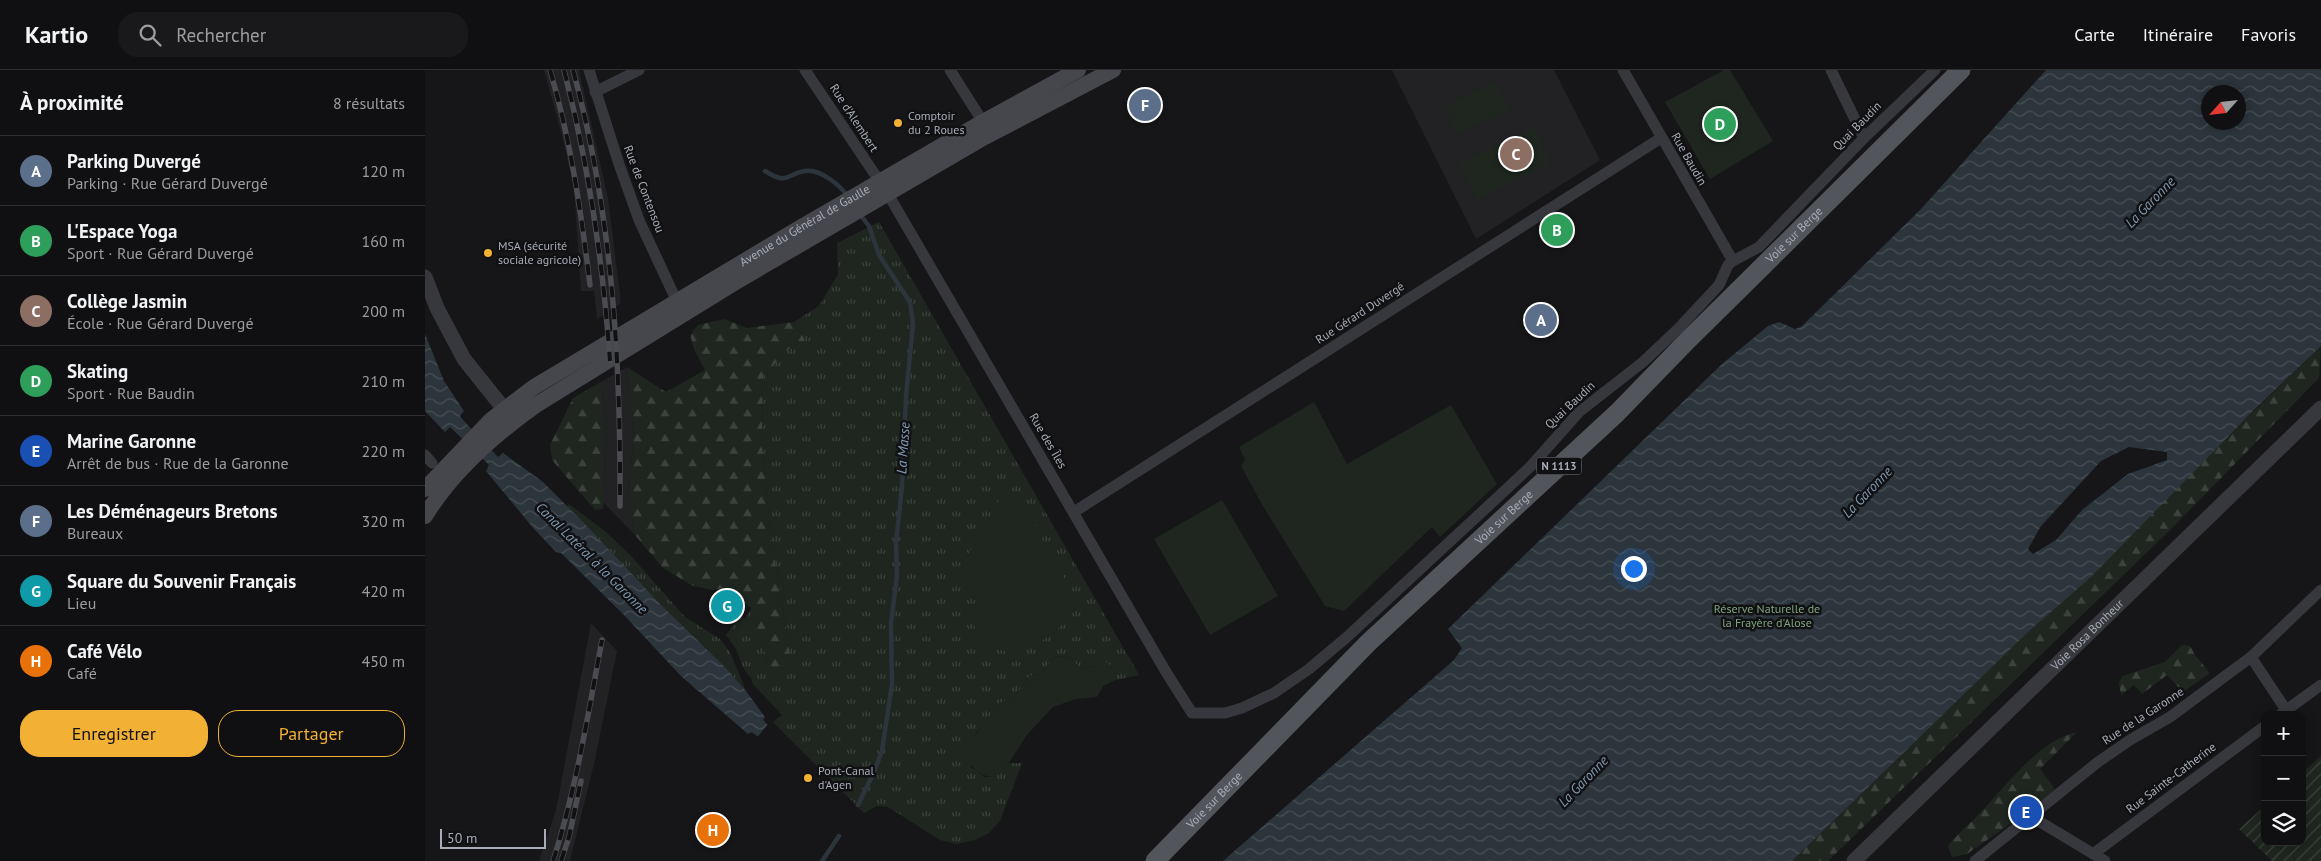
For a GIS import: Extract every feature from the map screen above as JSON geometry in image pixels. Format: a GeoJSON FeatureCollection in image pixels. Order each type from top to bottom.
{"type":"FeatureCollection","features":[{"type":"Feature","properties":{"kind":"main road","name":"Avenue du Général de Gaulle"},"geometry":{"type":"LineString","coordinates":[[882,193],[983,122],[1077,75],[1113,70]]}},
{"type":"Feature","properties":{"kind":"main road","name":"Voie sur Berge"},"geometry":{"type":"LineString","coordinates":[[1155,861],[1368,643],[1617,414],[1687,341],[1961,70]]}},
{"type":"Feature","properties":{"kind":"main road","name":"Avenue du Général de Gaulle"},"geometry":{"type":"LineString","coordinates":[[501,414],[534,387],[585,367],[842,212],[882,193],[981,139],[1077,75]]}},
{"type":"Feature","properties":{"kind":"main road"},"geometry":{"type":"LineString","coordinates":[[429,483],[440,467],[501,414],[536,405],[585,367]]}},
{"type":"Feature","properties":{"kind":"main road"},"geometry":{"type":"LineString","coordinates":[[425,516],[438,496],[440,467]]}},
{"type":"Feature","properties":{"kind":"street","name":"Rue de Contensou"},"geometry":{"type":"LineString","coordinates":[[589,70],[639,220],[680,308]]}},
{"type":"Feature","properties":{"kind":"street"},"geometry":{"type":"LineString","coordinates":[[595,92],[639,70]]}},
{"type":"Feature","properties":{"kind":"street","name":"Rue d'Alembert"},"geometry":{"type":"LineString","coordinates":[[805,70],[882,193]]}},
{"type":"Feature","properties":{"kind":"street"},"geometry":{"type":"LineString","coordinates":[[950,70],[983,122]]}},
{"type":"Feature","properties":{"kind":"street"},"geometry":{"type":"LineString","coordinates":[[1077,75],[1100,70]]}},
{"type":"Feature","properties":{"kind":"street","name":"Rue Baudin"},"geometry":{"type":"LineString","coordinates":[[1623,70],[1733,261]]}},
{"type":"Feature","properties":{"kind":"street"},"geometry":{"type":"LineString","coordinates":[[1831,70],[1864,138]]}},
{"type":"Feature","properties":{"kind":"street","name":"Quai Baudin"},"geometry":{"type":"LineString","coordinates":[[1192,714],[1225,713],[1242,708],[1274,693],[1309,669],[1347,637],[1531,466],[1579,412],[1643,362],[1679,328],[1719,285],[1733,261],[1759,247],[1864,138],[1933,70]]}},
{"type":"Feature","properties":{"kind":"street","name":"Rue Gérard Duvergé"},"geometry":{"type":"LineString","coordinates":[[1073,512],[1661,138]]}},
{"type":"Feature","properties":{"kind":"street","name":"Rue des Îles"},"geometry":{"type":"LineString","coordinates":[[882,193],[1192,714]]}},
{"type":"Feature","properties":{"kind":"street"},"geometry":{"type":"LineString","coordinates":[[426,281],[464,359],[501,414]]}},
{"type":"Feature","properties":{"kind":"street","name":"Voie Rosa Bonheur"},"geometry":{"type":"LineString","coordinates":[[1854,861],[2321,408]]}},
{"type":"Feature","properties":{"kind":"street"},"geometry":{"type":"LineString","coordinates":[[425,506],[429,483]]}},
{"type":"Feature","properties":{"kind":"street","name":"Rue de la Garonne"},"geometry":{"type":"LineString","coordinates":[[1975,861],[2098,762],[2130,740],[2170,717],[2251,657],[2321,590]]}},
{"type":"Feature","properties":{"kind":"street"},"geometry":{"type":"LineString","coordinates":[[2251,657],[2282,711]]}},
{"type":"Feature","properties":{"kind":"street"},"geometry":{"type":"LineString","coordinates":[[2284,711],[2321,685]]}},
{"type":"Feature","properties":{"kind":"street","name":"Rue Sainte-Catherine"},"geometry":{"type":"LineString","coordinates":[[2093,854],[2261,729]]}},
{"type":"Feature","properties":{"kind":"street"},"geometry":{"type":"LineString","coordinates":[[2032,816],[2105,861]]}},
{"type":"Feature","properties":{"kind":"shaded area"},"geometry":{"type":"Polygon","coordinates":[[[544,70],[579,70],[608,198],[621,303],[597,319],[594,291],[581,291],[574,188],[544,70]]]}},
{"type":"Feature","properties":{"kind":"shaded area"},"geometry":{"type":"Polygon","coordinates":[[[1392,70],[1554,70],[1600,160],[1476,239],[1392,70]]]}},
{"type":"Feature","properties":{"kind":"shaded area"},"geometry":{"type":"Polygon","coordinates":[[[627,367],[634,429],[629,493],[634,534],[604,503],[605,419],[601,382],[627,367]]]}},
{"type":"Feature","properties":{"kind":"shaded area"},"geometry":{"type":"Polygon","coordinates":[[[591,623],[617,651],[594,764],[570,861],[539,861],[556,810],[591,623]]]}},
{"type":"Feature","properties":{"kind":"green space"},"geometry":{"type":"Polygon","coordinates":[[[1724,70],[1730,70],[1773,141],[1710,179],[1665,102],[1724,70]]]}},
{"type":"Feature","properties":{"kind":"green space"},"geometry":{"type":"Polygon","coordinates":[[[1495,81],[1509,110],[1458,134],[1444,106],[1495,81]]]}},
{"type":"Feature","properties":{"kind":"green space"},"geometry":{"type":"Polygon","coordinates":[[[1534,126],[1551,164],[1477,200],[1459,163],[1534,126]]]}},
{"type":"Feature","properties":{"kind":"green space"},"geometry":{"type":"Polygon","coordinates":[[[879,222],[1139,675],[1116,680],[1117,670],[1094,666],[1080,668],[1070,657],[1056,656],[1041,674],[1029,676],[1012,698],[998,704],[985,724],[976,733],[971,767],[985,777],[995,777],[1009,763],[1022,763],[1000,821],[989,833],[975,840],[957,844],[940,840],[888,807],[877,806],[864,813],[773,722],[782,715],[753,684],[744,669],[736,649],[726,635],[739,618],[745,618],[751,608],[769,666],[790,654],[770,529],[762,444],[763,377],[786,351],[805,340],[794,322],[819,306],[838,274],[837,243],[879,222]]]}},
{"type":"Feature","properties":{"kind":"green space"},"geometry":{"type":"Polygon","coordinates":[[[724,319],[747,328],[794,322],[805,340],[786,351],[763,377],[762,444],[770,529],[790,654],[786,669],[769,666],[751,608],[724,588],[713,590],[693,586],[663,568],[634,534],[629,493],[634,429],[627,367],[666,392],[705,370],[694,349],[690,335],[698,325],[724,319]]]}},
{"type":"Feature","properties":{"kind":"green space"},"geometry":{"type":"Polygon","coordinates":[[[2321,346],[2319,378],[2170,530],[1828,861],[1792,861],[2321,346]]]}},
{"type":"Feature","properties":{"kind":"green space"},"geometry":{"type":"Polygon","coordinates":[[[601,382],[605,419],[604,503],[603,509],[595,510],[552,460],[550,445],[573,398],[601,382]]]}},
{"type":"Feature","properties":{"kind":"green space"},"geometry":{"type":"Polygon","coordinates":[[[1314,402],[1347,464],[1451,405],[1497,484],[1440,537],[1432,527],[1344,611],[1325,606],[1261,503],[1241,466],[1245,460],[1239,447],[1314,402]]]}},
{"type":"Feature","properties":{"kind":"green space"},"geometry":{"type":"Polygon","coordinates":[[[1010,496],[1025,508],[1079,604],[1057,629],[1038,643],[1017,650],[1006,651],[980,642],[974,624],[976,602],[966,583],[962,562],[986,530],[1000,497],[1010,496]]]}},
{"type":"Feature","properties":{"kind":"green space"},"geometry":{"type":"Polygon","coordinates":[[[1222,500],[1278,596],[1210,635],[1154,539],[1222,500]]]}},
{"type":"Feature","properties":{"kind":"green space"},"geometry":{"type":"Polygon","coordinates":[[[569,504],[606,532],[631,556],[685,617],[720,639],[730,652],[746,691],[723,665],[661,605],[567,507],[569,504]]]}},
{"type":"Feature","properties":{"kind":"green space"},"geometry":{"type":"Polygon","coordinates":[[[2182,645],[2190,646],[2210,673],[2183,692],[2167,675],[2142,694],[2134,685],[2121,695],[2119,682],[2123,676],[2165,662],[2182,645]]]}},
{"type":"Feature","properties":{"kind":"green space"},"geometry":{"type":"Polygon","coordinates":[[[1056,656],[1070,657],[1080,668],[1094,666],[1101,659],[1117,670],[1116,680],[1103,686],[1097,697],[1076,699],[1053,707],[1026,736],[1009,763],[995,777],[983,775],[969,761],[965,750],[998,704],[1012,698],[1029,676],[1041,674],[1056,656]]]}},
{"type":"Feature","properties":{"kind":"green space"},"geometry":{"type":"Polygon","coordinates":[[[2077,732],[2040,769],[2055,789],[2030,810],[1967,854],[1952,857],[1948,846],[2024,765],[2049,745],[2077,732]]]}},
{"type":"Feature","properties":{"kind":"green space"},"geometry":{"type":"Polygon","coordinates":[[[2321,756],[2321,861],[2272,861],[2239,829],[2261,810],[2261,846],[2306,846],[2306,769],[2321,756]]]}},
{"type":"Feature","properties":{"kind":"water","name":"Réserve Naturelle de la Frayère d'Alose"},"geometry":{"type":"Polygon","coordinates":[[[2046,70],[2321,70],[2321,346],[2254,410],[2091,577],[2028,632],[1792,861],[1223,861],[1454,660],[1462,648],[1448,629],[1722,364],[1768,326],[1779,322],[1795,329],[1801,327],[1921,209],[2046,70]],[[2129,447],[2101,461],[2041,526],[2028,549],[2033,554],[2056,540],[2082,510],[2128,474],[2167,460],[2167,452],[2129,447]]]}},
{"type":"Feature","properties":{"kind":"water","name":"Canal Latéral à la Garonne"},"geometry":{"type":"Polygon","coordinates":[[[425,334],[444,381],[464,411],[460,416],[464,421],[498,457],[503,453],[543,482],[585,524],[661,605],[723,665],[746,691],[765,717],[763,720],[904,861],[757,736],[751,732],[748,734],[681,676],[625,616],[534,529],[486,471],[489,465],[450,427],[445,432],[425,411],[425,334]]]}},
{"type":"Feature","properties":{"kind":"pier","name":"Pont-Canal d'Agen"},"geometry":{"type":"Polygon","coordinates":[[[768,724],[771,724],[907,861],[878,861],[756,739],[768,724]]]}},
{"type":"Feature","properties":{"kind":"waterway","name":"La Masse"},"geometry":{"type":"LineString","coordinates":[[765,171],[779,178],[787,178],[805,171],[824,175],[835,183],[848,197]]}},
{"type":"Feature","properties":{"kind":"waterway","name":"La Masse"},"geometry":{"type":"LineString","coordinates":[[858,805],[882,751],[892,684],[891,623],[897,576],[896,543],[902,487],[906,396],[913,324],[910,302],[879,255],[869,226],[859,213]]}},
{"type":"Feature","properties":{"kind":"waterway","name":"La Masse"},"geometry":{"type":"LineString","coordinates":[[822,861],[839,836]]}},
{"type":"Feature","properties":{"kind":"railway"},"geometry":{"type":"LineString","coordinates":[[550,70],[564,123],[575,177],[590,285]]}},
{"type":"Feature","properties":{"kind":"railway"},"geometry":{"type":"LineString","coordinates":[[564,70],[581,142],[594,214],[610,361]]}},
{"type":"Feature","properties":{"kind":"railway"},"geometry":{"type":"LineString","coordinates":[[573,70],[597,178],[611,286],[619,396],[620,506]]}},
{"type":"Feature","properties":{"kind":"railway"},"geometry":{"type":"LineString","coordinates":[[553,861],[575,779],[602,640]]}},
{"type":"Feature","properties":{"kind":"railway"},"geometry":{"type":"LineString","coordinates":[[561,861],[569,837],[581,781]]}},
{"type":"Feature","properties":{"kind":"place","name":"Les Déménageurs Bretons"},"geometry":{"type":"Point","coordinates":[1145,105]}},
{"type":"Feature","properties":{"kind":"place","name":"Comptoir du 2 Roues"},"geometry":{"type":"Point","coordinates":[898,123]}},
{"type":"Feature","properties":{"kind":"place","name":"Skating"},"geometry":{"type":"Point","coordinates":[1720,124]}},
{"type":"Feature","properties":{"kind":"place","name":"Collège Jasmin"},"geometry":{"type":"Point","coordinates":[1516,154]}},
{"type":"Feature","properties":{"kind":"place","name":"L'Espace Yoga"},"geometry":{"type":"Point","coordinates":[1557,230]}},
{"type":"Feature","properties":{"kind":"place","name":"MSA (sécurité sociale agricole)"},"geometry":{"type":"Point","coordinates":[488,253]}},
{"type":"Feature","properties":{"kind":"place","name":"Parking Duvergé"},"geometry":{"type":"Point","coordinates":[1541,320]}},
{"type":"Feature","properties":{"kind":"place","name":"Square du Souvenir Français"},"geometry":{"type":"Point","coordinates":[727,606]}},
{"type":"Feature","properties":{"kind":"place","name":"Pont-Canal d'Agen"},"geometry":{"type":"Point","coordinates":[808,778]}},
{"type":"Feature","properties":{"kind":"place","name":"Marine Garonne"},"geometry":{"type":"Point","coordinates":[2026,812]}},
{"type":"Feature","properties":{"kind":"place","name":"Café Vélo"},"geometry":{"type":"Point","coordinates":[713,830]}},
{"type":"Feature","properties":{"kind":"water label","name":"La Garonne"},"geometry":{"type":"Point","coordinates":[2150,202]}},
{"type":"Feature","properties":{"kind":"water label","name":"La Garonne"},"geometry":{"type":"Point","coordinates":[1867,492]}},
{"type":"Feature","properties":{"kind":"water label","name":"La Garonne"},"geometry":{"type":"Point","coordinates":[1583,781]}}]}
